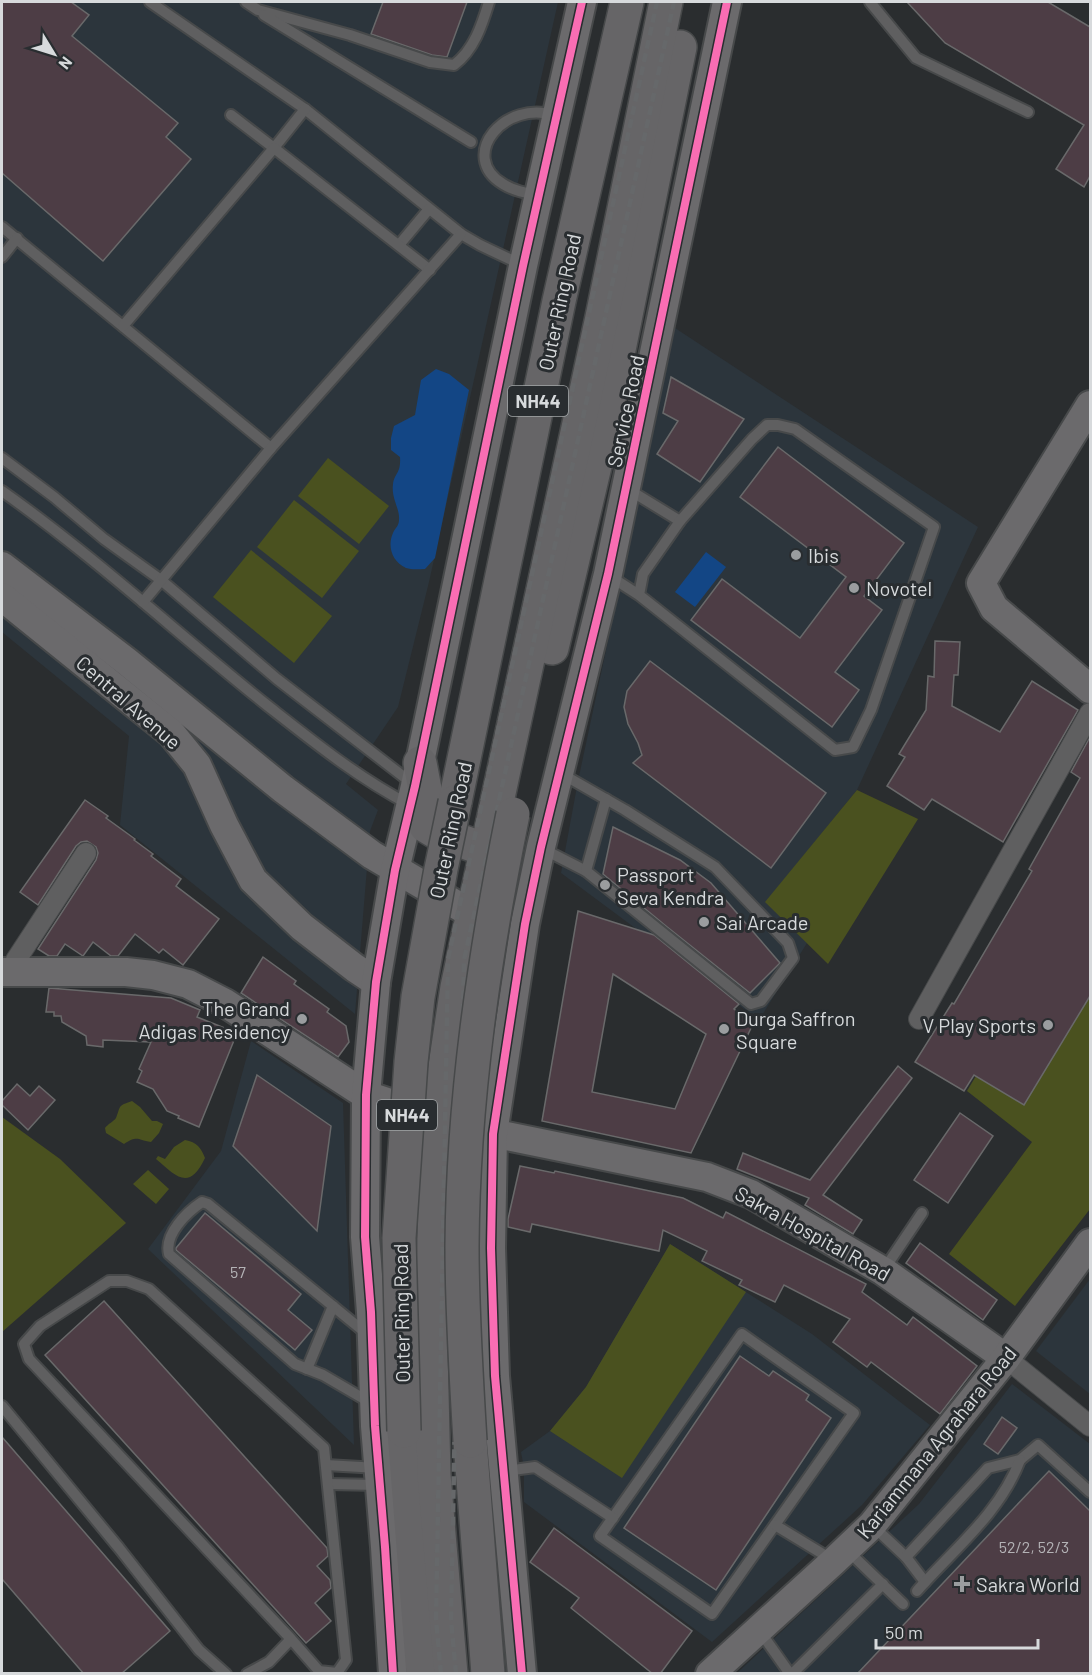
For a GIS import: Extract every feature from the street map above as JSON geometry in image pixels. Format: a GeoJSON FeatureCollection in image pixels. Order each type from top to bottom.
{"type":"FeatureCollection","features":[{"type":"Feature","properties":{"kind":"highway","name":"Outer Ring Road"},"geometry":{"type":"LineString","coordinates":[[423,1674],[404,1431],[399,1238],[411,1062],[418,997],[441,869],[558,301],[627,2]]}},
{"type":"Feature","properties":{"kind":"highway"},"geometry":{"type":"LineString","coordinates":[[451,1674],[435,1475],[431,1358],[437,1119],[455,997],[485,850],[602,317],[666,2]]}},
{"type":"Feature","properties":{"kind":"highway"},"geometry":{"type":"LineString","coordinates":[[488,1674],[470,1441],[462,1247],[472,1071],[489,941],[513,814],[599,448],[688,2]]}},
{"type":"Feature","properties":{"kind":"highway"},"geometry":{"type":"LineString","coordinates":[[415,785],[424,789],[426,826],[485,850]]}},
{"type":"Feature","properties":{"kind":"street"},"geometry":{"type":"LineString","coordinates":[[393,1674],[365,1238],[366,1095],[376,982],[395,870],[415,785],[523,266],[582,2]]}},
{"type":"Feature","properties":{"kind":"street","name":"Service Road"},"geometry":{"type":"LineString","coordinates":[[522,1674],[494,1353],[491,1248],[493,1134],[525,924],[559,772],[608,574],[727,2]]}},
{"type":"Feature","properties":{"kind":"street"},"geometry":{"type":"LineString","coordinates":[[1090,405],[981,583],[994,608],[1090,689]]}},
{"type":"Feature","properties":{"kind":"street","name":"Central Avenue"},"geometry":{"type":"LineString","coordinates":[[2,566],[126,661],[275,783],[395,870],[472,914],[525,924]]}},
{"type":"Feature","properties":{"kind":"street","name":"Central Avenue"},"geometry":{"type":"LineString","coordinates":[[2,597],[171,733],[197,765],[224,825],[253,880],[302,927],[376,982]]}},
{"type":"Feature","properties":{"kind":"street"},"geometry":{"type":"LineString","coordinates":[[919,1018],[1090,713]]}},
{"type":"Feature","properties":{"kind":"street"},"geometry":{"type":"LineString","coordinates":[[8,972],[86,853]]}},
{"type":"Feature","properties":{"kind":"street","name":"Sakra Hospital Road"},"geometry":{"type":"LineString","coordinates":[[8,972],[126,972],[153,975],[188,984],[225,1003],[366,1095],[437,1119],[493,1134],[707,1177],[751,1194],[883,1271],[1006,1358],[1090,1426]]}},
{"type":"Feature","properties":{"kind":"street","name":"Kariammana Agrahara Road"},"geometry":{"type":"LineString","coordinates":[[710,1674],[872,1525],[1006,1358],[1090,1243]]}},
{"type":"Feature","properties":{"kind":"street"},"geometry":{"type":"LineString","coordinates":[[372,1350],[431,1358],[494,1353]]}},
{"type":"Feature","properties":{"kind":"lane"},"geometry":{"type":"LineString","coordinates":[[150,2],[305,109],[461,234],[523,266]]}},
{"type":"Feature","properties":{"kind":"lane"},"geometry":{"type":"LineString","coordinates":[[241,2],[472,142],[487,145]]}},
{"type":"Feature","properties":{"kind":"lane"},"geometry":{"type":"LineString","coordinates":[[246,2],[258,10],[350,35],[430,62],[454,65],[470,48],[489,2]]}},
{"type":"Feature","properties":{"kind":"lane"},"geometry":{"type":"LineString","coordinates":[[870,2],[916,58],[1028,112]]}},
{"type":"Feature","properties":{"kind":"lane"},"geometry":{"type":"LineString","coordinates":[[123,326],[305,109]]}},
{"type":"Feature","properties":{"kind":"lane"},"geometry":{"type":"LineString","coordinates":[[539,195],[512,189],[494,176],[485,156],[487,145],[492,133],[502,122],[512,117],[537,112],[557,116]]}},
{"type":"Feature","properties":{"kind":"lane"},"geometry":{"type":"LineString","coordinates":[[231,115],[430,270]]}},
{"type":"Feature","properties":{"kind":"lane"},"geometry":{"type":"LineString","coordinates":[[399,244],[429,209]]}},
{"type":"Feature","properties":{"kind":"lane"},"geometry":{"type":"LineString","coordinates":[[2,227],[271,448]]}},
{"type":"Feature","properties":{"kind":"lane"},"geometry":{"type":"LineString","coordinates":[[143,602],[271,448],[461,234]]}},
{"type":"Feature","properties":{"kind":"lane"},"geometry":{"type":"LineString","coordinates":[[2,257],[17,238]]}},
{"type":"Feature","properties":{"kind":"lane"},"geometry":{"type":"LineString","coordinates":[[608,574],[835,750],[853,747],[871,710],[934,527],[795,429],[778,424],[767,425],[680,521],[643,574],[639,596]]}},
{"type":"Feature","properties":{"kind":"lane"},"geometry":{"type":"LineString","coordinates":[[2,458],[104,539],[161,580],[277,679],[415,785]]}},
{"type":"Feature","properties":{"kind":"lane"},"geometry":{"type":"LineString","coordinates":[[625,487],[680,521]]}},
{"type":"Feature","properties":{"kind":"lane"},"geometry":{"type":"LineString","coordinates":[[2,491],[143,602],[339,763],[415,785]]}},
{"type":"Feature","properties":{"kind":"lane"},"geometry":{"type":"LineString","coordinates":[[544,836],[751,1004],[761,1001],[792,958],[789,943],[715,867],[559,772]]}},
{"type":"Feature","properties":{"kind":"lane"},"geometry":{"type":"LineString","coordinates":[[586,871],[606,799]]}},
{"type":"Feature","properties":{"kind":"lane"},"geometry":{"type":"LineString","coordinates":[[372,1350],[333,1306],[208,1204],[202,1202],[194,1207],[179,1223],[167,1248],[169,1254],[295,1364],[322,1375],[374,1404]]}},
{"type":"Feature","properties":{"kind":"lane"},"geometry":{"type":"LineString","coordinates":[[883,1271],[922,1213]]}},
{"type":"Feature","properties":{"kind":"lane"},"geometry":{"type":"LineString","coordinates":[[109,1281],[127,1281],[149,1289],[324,1448],[328,1484],[346,1660],[337,1673],[319,1671],[30,1359],[24,1344],[40,1326],[109,1281]]}},
{"type":"Feature","properties":{"kind":"lane"},"geometry":{"type":"LineString","coordinates":[[308,1369],[333,1306]]}},
{"type":"Feature","properties":{"kind":"lane"},"geometry":{"type":"LineString","coordinates":[[742,1334],[854,1413],[712,1614],[600,1536],[613,1518],[742,1334]]}},
{"type":"Feature","properties":{"kind":"lane"},"geometry":{"type":"LineString","coordinates":[[2,1406],[119,1548],[199,1650],[226,1674]]}},
{"type":"Feature","properties":{"kind":"lane"},"geometry":{"type":"LineString","coordinates":[[906,1557],[988,1468],[1020,1460],[1038,1445],[1090,1492]]}},
{"type":"Feature","properties":{"kind":"lane"},"geometry":{"type":"LineString","coordinates":[[917,1591],[992,1511],[1012,1479],[1020,1460]]}},
{"type":"Feature","properties":{"kind":"lane"},"geometry":{"type":"LineString","coordinates":[[326,1465],[379,1476]]}},
{"type":"Feature","properties":{"kind":"lane"},"geometry":{"type":"LineString","coordinates":[[503,1471],[535,1467],[613,1518]]}},
{"type":"Feature","properties":{"kind":"lane"},"geometry":{"type":"LineString","coordinates":[[328,1484],[379,1476]]}},
{"type":"Feature","properties":{"kind":"lane"},"geometry":{"type":"LineString","coordinates":[[775,1525],[840,1556],[883,1584],[903,1604]]}},
{"type":"Feature","properties":{"kind":"lane"},"geometry":{"type":"LineString","coordinates":[[872,1525],[906,1557],[925,1582]]}},
{"type":"Feature","properties":{"kind":"lane"},"geometry":{"type":"LineString","coordinates":[[759,1630],[791,1674],[883,1584]]}},
{"type":"Feature","properties":{"kind":"lane"},"geometry":{"type":"LineString","coordinates":[[247,1674],[269,1662],[291,1639]]}},
{"type":"Feature","properties":{"kind":"shaded area"},"geometry":{"type":"Polygon","coordinates":[[[2,2],[558,2],[429,582],[398,707],[346,784],[378,810],[370,831],[355,1014],[120,825],[129,736],[2,632],[2,2]]]}},
{"type":"Feature","properties":{"kind":"shaded area"},"geometry":{"type":"Polygon","coordinates":[[[675,328],[978,527],[857,790],[766,902],[807,943],[759,1020],[561,873],[578,781],[675,328]]]}},
{"type":"Feature","properties":{"kind":"shaded area"},"geometry":{"type":"Polygon","coordinates":[[[251,1041],[343,1103],[354,1445],[148,1249],[221,1151],[251,1041]]]}},
{"type":"Feature","properties":{"kind":"shaded area"},"geometry":{"type":"Polygon","coordinates":[[[670,1244],[812,1334],[930,1425],[862,1505],[712,1642],[524,1502],[524,1468],[521,1452],[550,1431],[586,1387],[670,1244]]]}},
{"type":"Feature","properties":{"kind":"shaded area"},"geometry":{"type":"Polygon","coordinates":[[[1090,1279],[1090,1394],[1036,1351],[1090,1279]]]}},
{"type":"Feature","properties":{"kind":"shaded area","name":"Sakra World"},"geometry":{"type":"Polygon","coordinates":[[[1012,1384],[1090,1444],[1090,1673],[736,1674],[919,1504],[1012,1384]]]}},
{"type":"Feature","properties":{"kind":"green space"},"geometry":{"type":"Polygon","coordinates":[[[328,458],[389,506],[359,544],[298,496],[328,458]]]}},
{"type":"Feature","properties":{"kind":"green space"},"geometry":{"type":"Polygon","coordinates":[[[294,500],[359,551],[322,598],[257,547],[294,500]]]}},
{"type":"Feature","properties":{"kind":"green space"},"geometry":{"type":"Polygon","coordinates":[[[251,550],[332,616],[294,663],[213,597],[251,550]]]}},
{"type":"Feature","properties":{"kind":"green space"},"geometry":{"type":"Polygon","coordinates":[[[857,790],[918,819],[828,964],[765,902],[857,790]]]}},
{"type":"Feature","properties":{"kind":"green space"},"geometry":{"type":"Polygon","coordinates":[[[1057,940],[1090,959],[1090,1209],[1015,1306],[949,1254],[1032,1142],[967,1091],[1057,940]]]}},
{"type":"Feature","properties":{"kind":"green space"},"geometry":{"type":"Polygon","coordinates":[[[132,1101],[152,1121],[163,1124],[151,1142],[135,1139],[124,1144],[106,1133],[105,1128],[116,1118],[120,1107],[132,1101]]]}},
{"type":"Feature","properties":{"kind":"green space"},"geometry":{"type":"Polygon","coordinates":[[[2,1117],[60,1159],[126,1223],[2,1332],[2,1117]]]}},
{"type":"Feature","properties":{"kind":"green space"},"geometry":{"type":"Polygon","coordinates":[[[185,1140],[198,1146],[205,1158],[193,1175],[182,1178],[156,1159],[158,1156],[165,1159],[174,1147],[185,1140]]]}},
{"type":"Feature","properties":{"kind":"green space"},"geometry":{"type":"Polygon","coordinates":[[[148,1170],[169,1189],[156,1204],[133,1184],[148,1170]]]}},
{"type":"Feature","properties":{"kind":"green space"},"geometry":{"type":"Polygon","coordinates":[[[670,1244],[746,1292],[622,1478],[550,1431],[586,1387],[670,1244]]]}},
{"type":"Feature","properties":{"kind":"water"},"geometry":{"type":"Polygon","coordinates":[[[436,369],[449,374],[469,390],[435,558],[425,569],[411,569],[397,562],[391,548],[391,538],[399,522],[393,489],[399,470],[400,457],[391,450],[391,438],[394,426],[415,415],[421,380],[436,369]]]}},
{"type":"Feature","properties":{"kind":"water"},"geometry":{"type":"Polygon","coordinates":[[[706,552],[726,567],[695,607],[675,592],[706,552]]]}},
{"type":"Feature","properties":{"kind":"building"},"geometry":{"type":"Polygon","coordinates":[[[2,2],[71,2],[89,15],[72,36],[178,123],[166,137],[191,159],[103,261],[2,173],[2,2]]]}},
{"type":"Feature","properties":{"kind":"building"},"geometry":{"type":"Polygon","coordinates":[[[383,2],[467,2],[447,57],[432,55],[371,34],[383,2]]]}},
{"type":"Feature","properties":{"kind":"building"},"geometry":{"type":"Polygon","coordinates":[[[907,2],[1048,2],[1090,27],[1090,176],[1084,187],[1056,169],[1084,125],[945,43],[907,2]]]}},
{"type":"Feature","properties":{"kind":"building"},"geometry":{"type":"Polygon","coordinates":[[[671,377],[744,419],[700,482],[657,454],[678,421],[663,413],[671,377]]]}},
{"type":"Feature","properties":{"kind":"building","name":"Novotel"},"geometry":{"type":"Polygon","coordinates":[[[778,447],[904,543],[864,596],[882,610],[835,672],[859,690],[832,727],[691,620],[722,579],[800,638],[846,577],[740,497],[778,447]]]}},
{"type":"Feature","properties":{"kind":"building"},"geometry":{"type":"Polygon","coordinates":[[[935,641],[960,642],[958,675],[954,675],[952,706],[1000,732],[1032,681],[1078,710],[1003,842],[932,799],[924,810],[887,786],[905,757],[899,754],[926,710],[928,676],[934,677],[935,641]]]}},
{"type":"Feature","properties":{"kind":"building"},"geometry":{"type":"Polygon","coordinates":[[[650,661],[826,793],[771,868],[633,763],[642,755],[628,724],[624,707],[627,691],[650,661]]]}},
{"type":"Feature","properties":{"kind":"building"},"geometry":{"type":"Polygon","coordinates":[[[1090,737],[1090,996],[1024,1105],[974,1075],[964,1091],[915,1062],[952,1003],[954,1004],[1032,871],[1029,869],[1080,778],[1071,772],[1090,737]]]}},
{"type":"Feature","properties":{"kind":"building"},"geometry":{"type":"Polygon","coordinates":[[[85,800],[153,854],[151,856],[181,879],[176,886],[219,919],[183,965],[163,949],[159,953],[135,934],[118,956],[111,956],[93,942],[83,956],[65,944],[57,956],[49,956],[38,949],[96,860],[98,853],[96,847],[87,841],[76,846],[38,905],[20,892],[85,800]]]}},
{"type":"Feature","properties":{"kind":"building","name":"Sai Arcade"},"geometry":{"type":"Polygon","coordinates":[[[613,827],[680,860],[711,883],[780,963],[750,993],[666,926],[603,874],[613,827]]]}},
{"type":"Feature","properties":{"kind":"building","name":"Durga Saffron Square"},"geometry":{"type":"Polygon","coordinates":[[[578,911],[654,935],[739,1004],[734,1009],[753,1024],[691,1153],[542,1121],[578,911]],[[613,974],[592,1092],[675,1109],[706,1034],[613,974]]]}},
{"type":"Feature","properties":{"kind":"building"},"geometry":{"type":"Polygon","coordinates":[[[263,957],[296,981],[294,984],[329,1009],[327,1012],[346,1026],[349,1042],[338,1057],[241,993],[263,957]]]}},
{"type":"Feature","properties":{"kind":"building"},"geometry":{"type":"Polygon","coordinates":[[[49,988],[171,998],[200,1010],[197,1017],[237,1033],[199,1127],[167,1111],[153,1089],[137,1082],[142,1071],[139,1069],[151,1042],[103,1040],[103,1047],[87,1045],[86,1036],[62,1022],[61,1016],[54,1016],[54,1012],[46,1012],[49,988]]]}},
{"type":"Feature","properties":{"kind":"building"},"geometry":{"type":"Polygon","coordinates":[[[898,1066],[912,1078],[823,1195],[862,1220],[853,1234],[805,1205],[809,1198],[737,1169],[743,1153],[810,1180],[898,1066]]]}},
{"type":"Feature","properties":{"kind":"building"},"geometry":{"type":"Polygon","coordinates":[[[257,1075],[331,1126],[317,1231],[233,1146],[257,1075]]]}},
{"type":"Feature","properties":{"kind":"building"},"geometry":{"type":"Polygon","coordinates":[[[17,1084],[30,1096],[39,1086],[55,1100],[28,1130],[2,1105],[2,1101],[17,1084]]]}},
{"type":"Feature","properties":{"kind":"building"},"geometry":{"type":"Polygon","coordinates":[[[960,1113],[993,1136],[948,1203],[914,1180],[960,1113]]]}},
{"type":"Feature","properties":{"kind":"building"},"geometry":{"type":"Polygon","coordinates":[[[520,1166],[554,1173],[555,1171],[683,1198],[723,1218],[726,1212],[866,1284],[862,1292],[907,1325],[913,1317],[977,1366],[940,1414],[871,1362],[867,1367],[833,1342],[850,1319],[784,1285],[775,1302],[739,1285],[742,1280],[702,1261],[707,1251],[663,1230],[659,1251],[532,1224],[530,1232],[508,1227],[520,1166]]]}},
{"type":"Feature","properties":{"kind":"building"},"geometry":{"type":"Polygon","coordinates":[[[205,1213],[301,1294],[288,1310],[312,1330],[295,1350],[176,1250],[205,1213]]]}},
{"type":"Feature","properties":{"kind":"building"},"geometry":{"type":"Polygon","coordinates":[[[920,1243],[997,1300],[983,1320],[906,1263],[920,1243]]]}},
{"type":"Feature","properties":{"kind":"building"},"geometry":{"type":"Polygon","coordinates":[[[104,1301],[327,1548],[328,1556],[317,1566],[330,1580],[331,1588],[315,1603],[331,1621],[306,1643],[45,1355],[104,1301]]]}},
{"type":"Feature","properties":{"kind":"building"},"geometry":{"type":"Polygon","coordinates":[[[740,1356],[769,1376],[773,1371],[809,1395],[806,1400],[831,1418],[716,1590],[624,1528],[740,1356]]]}},
{"type":"Feature","properties":{"kind":"building"},"geometry":{"type":"Polygon","coordinates":[[[1002,1417],[1017,1428],[998,1454],[984,1444],[1002,1417]]]}},
{"type":"Feature","properties":{"kind":"building"},"geometry":{"type":"Polygon","coordinates":[[[2,1437],[170,1631],[121,1674],[84,1674],[2,1579],[2,1437]]]}},
{"type":"Feature","properties":{"kind":"building"},"geometry":{"type":"Polygon","coordinates":[[[1049,1471],[1090,1511],[1090,1674],[857,1674],[1049,1471]]]}},
{"type":"Feature","properties":{"kind":"building"},"geometry":{"type":"Polygon","coordinates":[[[554,1528],[692,1631],[660,1674],[653,1674],[571,1608],[579,1598],[530,1562],[554,1528]]]}},
{"type":"Feature","properties":{"kind":"railway"},"geometry":{"type":"LineString","coordinates":[[441,1674],[436,1619],[448,959],[657,2]]}},
{"type":"Feature","properties":{"kind":"railway"},"geometry":{"type":"LineString","coordinates":[[456,1674],[451,1619],[464,960],[674,2]]}},
{"type":"Feature","properties":{"kind":"cycle path"},"geometry":{"type":"LineString","coordinates":[[393,1674],[375,1426],[371,1312],[365,1237],[366,1095],[376,982],[395,870],[415,786],[523,266],[582,2]]}},
{"type":"Feature","properties":{"kind":"cycle path"},"geometry":{"type":"LineString","coordinates":[[522,1674],[495,1376],[491,1248],[493,1134],[525,924],[541,847],[608,574],[727,2]]}},
{"type":"Feature","properties":{"kind":"place","name":"Ibis"},"geometry":{"type":"Point","coordinates":[796,555]}},
{"type":"Feature","properties":{"kind":"place","name":"Novotel"},"geometry":{"type":"Point","coordinates":[854,588]}},
{"type":"Feature","properties":{"kind":"place","name":"Passport Seva Kendra"},"geometry":{"type":"Point","coordinates":[605,885]}},
{"type":"Feature","properties":{"kind":"place","name":"Sai Arcade"},"geometry":{"type":"Point","coordinates":[704,922]}},
{"type":"Feature","properties":{"kind":"place","name":"The Grand Adigas Residency"},"geometry":{"type":"Point","coordinates":[302,1019]}},
{"type":"Feature","properties":{"kind":"place","name":"V Play Sports"},"geometry":{"type":"Point","coordinates":[1048,1025]}},
{"type":"Feature","properties":{"kind":"place","name":"Durga Saffron Square"},"geometry":{"type":"Point","coordinates":[724,1029]}},
{"type":"Feature","properties":{"kind":"place","name":"Sakra World"},"geometry":{"type":"Point","coordinates":[962,1584]}}]}
